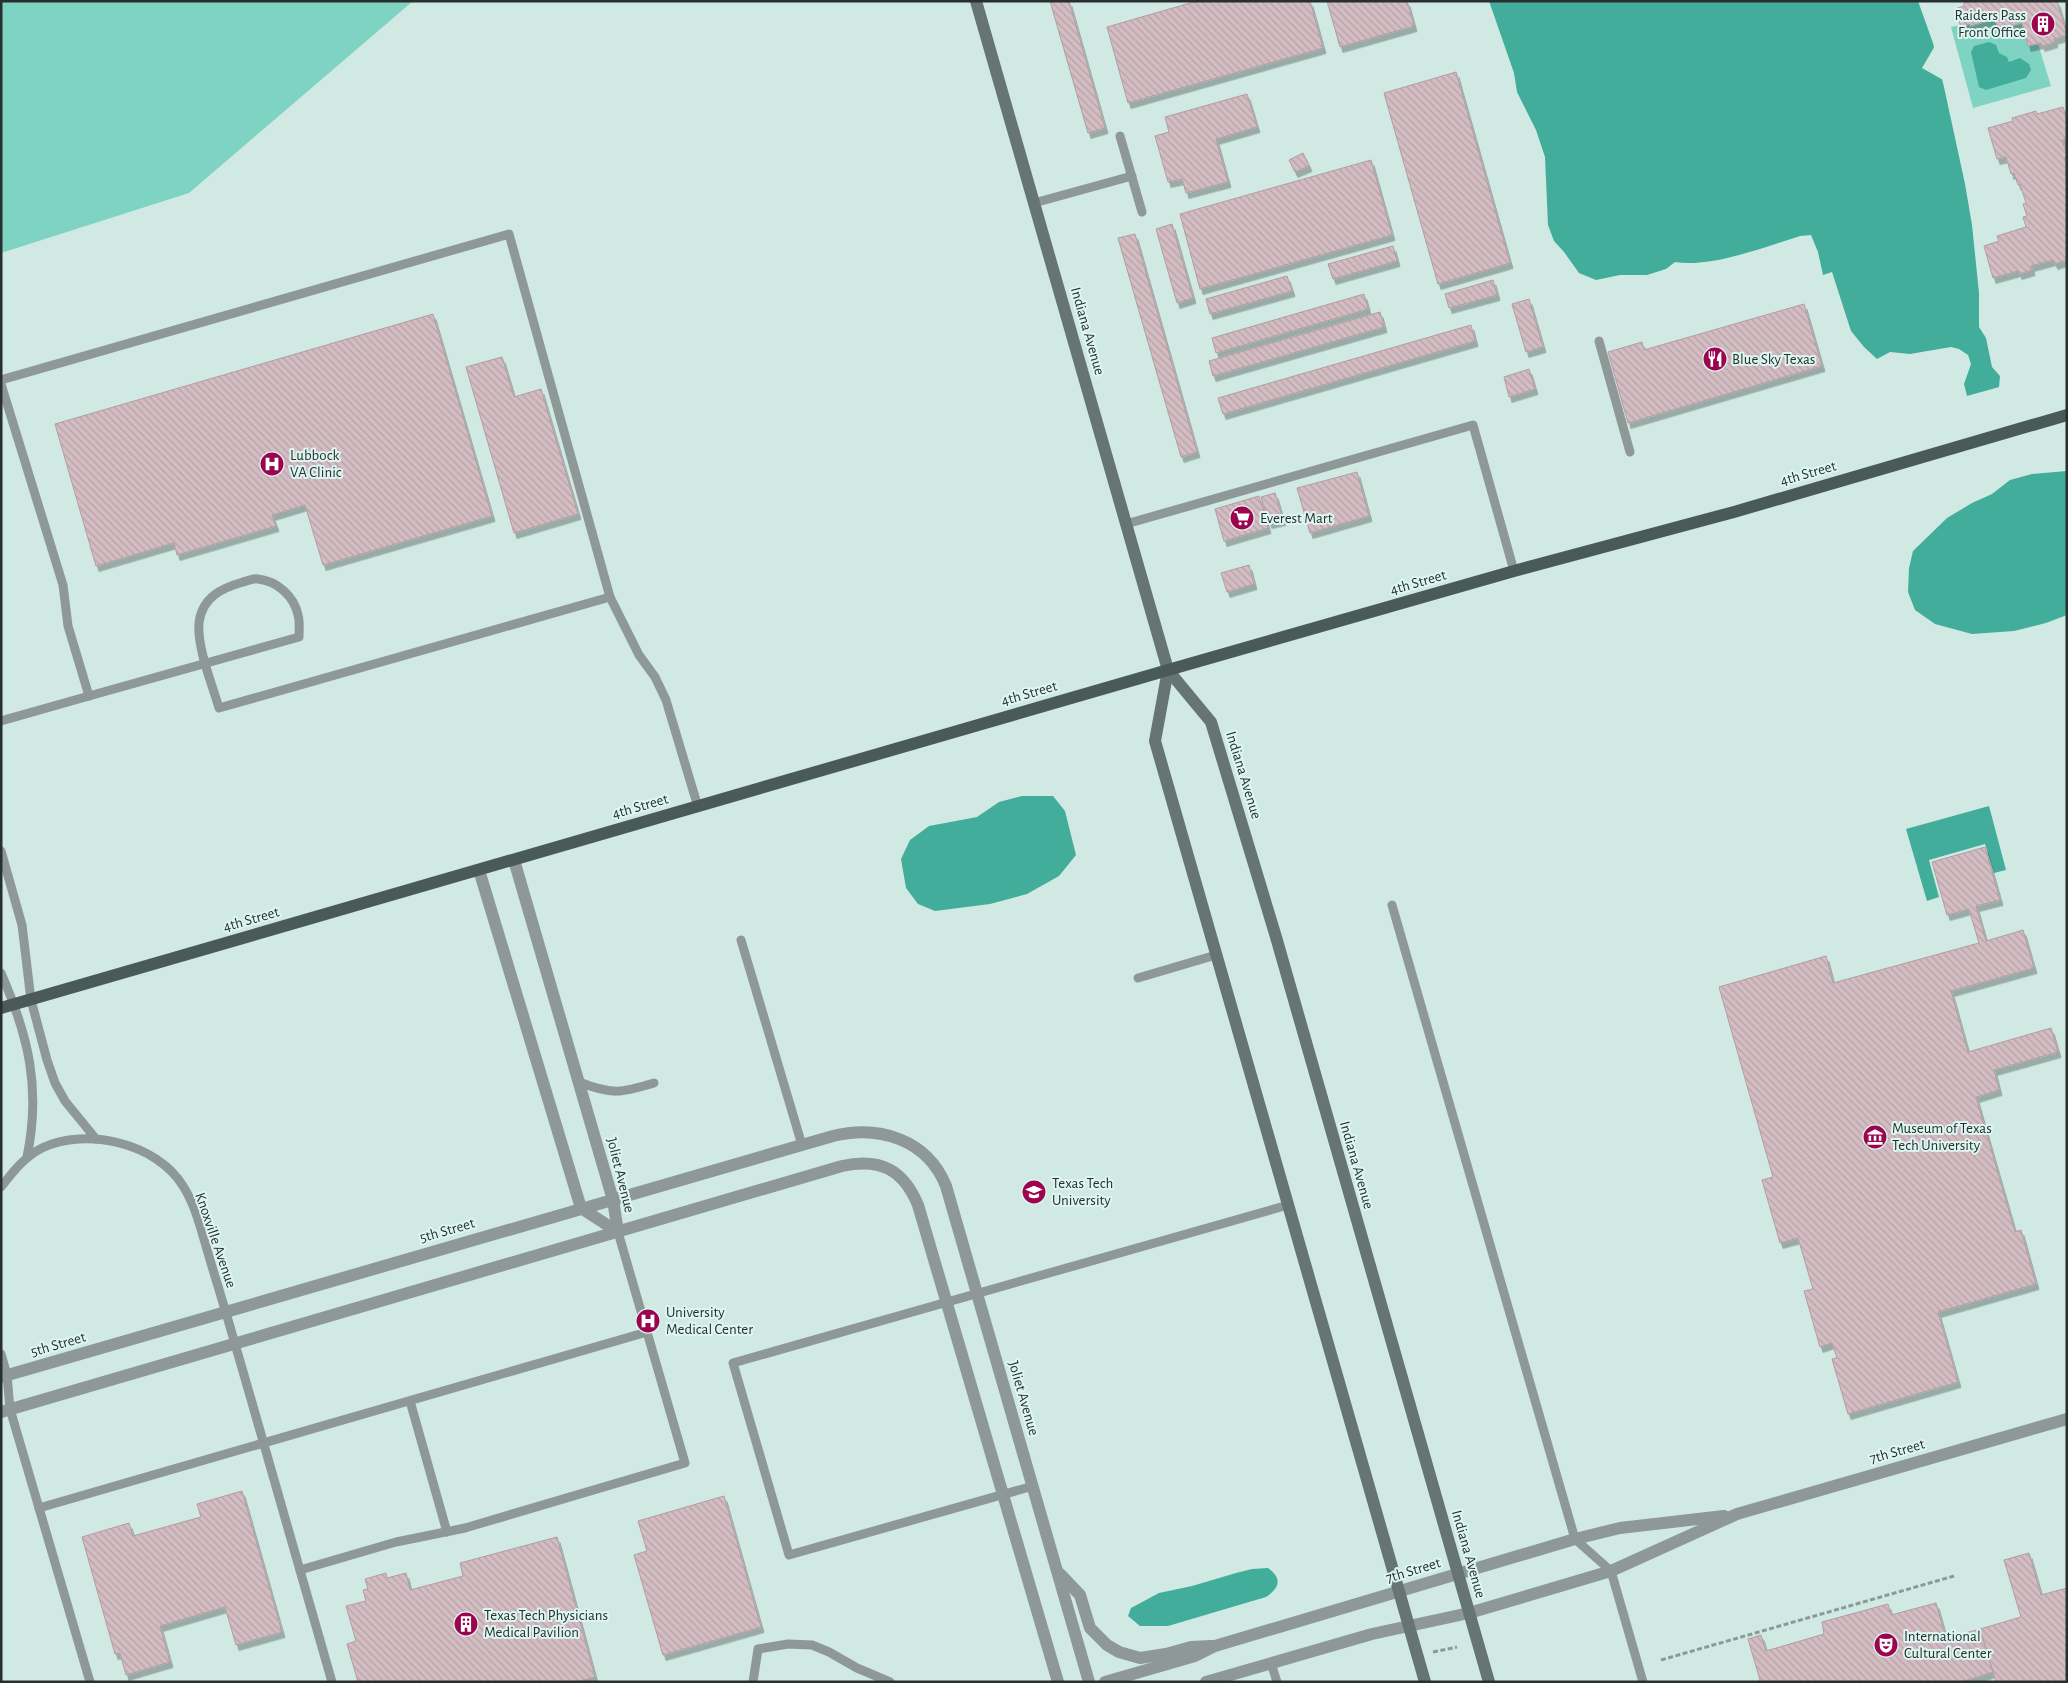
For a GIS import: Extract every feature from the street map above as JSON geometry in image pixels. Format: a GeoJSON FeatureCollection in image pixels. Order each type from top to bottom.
{"type":"FeatureCollection","features":[{"type":"Feature","properties":{"kind":"main road","name":"4th Street"},"geometry":{"type":"LineString","coordinates":[[1,1008],[1168,670],[1742,510],[2067,415]]}},
{"type":"Feature","properties":{"kind":"street","name":"Indiana Avenue"},"geometry":{"type":"LineString","coordinates":[[976,1],[1168,670],[1212,722],[1276,937],[1489,1682]]}},
{"type":"Feature","properties":{"kind":"street","name":"Indiana Avenue"},"geometry":{"type":"LineString","coordinates":[[1168,670],[1155,741],[1425,1682]]}},
{"type":"Feature","properties":{"kind":"street","name":"Joliet Avenue"},"geometry":{"type":"LineString","coordinates":[[514,860],[613,1200],[618,1232]]}},
{"type":"Feature","properties":{"kind":"street"},"geometry":{"type":"LineString","coordinates":[[479,870],[581,1208]]}},
{"type":"Feature","properties":{"kind":"street","name":"5th Street"},"geometry":{"type":"LineString","coordinates":[[4,1376],[802,1145],[857,1132],[882,1133],[902,1141]]}},
{"type":"Feature","properties":{"kind":"street","name":"Joliet Avenue"},"geometry":{"type":"LineString","coordinates":[[902,1141],[921,1152],[932,1163],[943,1179],[1089,1682]]}},
{"type":"Feature","properties":{"kind":"street"},"geometry":{"type":"LineString","coordinates":[[6,1410],[848,1165],[875,1164],[893,1170],[911,1188],[918,1205],[1058,1682]]}},
{"type":"Feature","properties":{"kind":"street","name":"Joliet Avenue"},"geometry":{"type":"LineString","coordinates":[[581,1208],[618,1232]]}},
{"type":"Feature","properties":{"kind":"street","name":"7th Street"},"geometry":{"type":"LineString","coordinates":[[1206,1682],[1372,1634],[1469,1613],[1611,1571],[1737,1514],[2067,1419]]}},
{"type":"Feature","properties":{"kind":"street","name":"7th Street"},"geometry":{"type":"LineString","coordinates":[[1105,1682],[1195,1656],[1214,1646],[1575,1539],[1620,1528],[1737,1514]]}},
{"type":"Feature","properties":{"kind":"street"},"geometry":{"type":"LineString","coordinates":[[1058,1572],[1080,1596],[1090,1628],[1107,1645],[1119,1652],[1140,1658],[1166,1654],[1191,1647],[1214,1646]]}},
{"type":"Feature","properties":{"kind":"lane"},"geometry":{"type":"LineString","coordinates":[[1120,136],[1142,212]]}},
{"type":"Feature","properties":{"kind":"lane"},"geometry":{"type":"LineString","coordinates":[[1034,203],[1132,176]]}},
{"type":"Feature","properties":{"kind":"lane"},"geometry":{"type":"LineString","coordinates":[[88,696],[68,626],[63,585],[1,382],[509,234],[610,597],[639,655],[656,678],[666,700],[698,806]]}},
{"type":"Feature","properties":{"kind":"lane"},"geometry":{"type":"LineString","coordinates":[[1599,341],[1630,452]]}},
{"type":"Feature","properties":{"kind":"lane"},"geometry":{"type":"LineString","coordinates":[[1126,524],[1473,425],[1514,572]]}},
{"type":"Feature","properties":{"kind":"lane"},"geometry":{"type":"LineString","coordinates":[[1,721],[206,664],[299,637],[299,615],[290,597],[275,584],[256,578],[224,587],[207,601],[199,622],[200,642],[206,664],[219,708],[610,597]]}},
{"type":"Feature","properties":{"kind":"lane"},"geometry":{"type":"LineString","coordinates":[[1,851],[22,925],[31,1000],[55,1083],[64,1101],[96,1139]]}},
{"type":"Feature","properties":{"kind":"lane"},"geometry":{"type":"LineString","coordinates":[[1392,905],[1575,1539],[1611,1571],[1644,1682]]}},
{"type":"Feature","properties":{"kind":"lane"},"geometry":{"type":"LineString","coordinates":[[741,940],[802,1145]]}},
{"type":"Feature","properties":{"kind":"lane"},"geometry":{"type":"LineString","coordinates":[[1138,978],[1216,955]]}},
{"type":"Feature","properties":{"kind":"lane"},"geometry":{"type":"LineString","coordinates":[[1,973],[15,1004],[31,1066],[34,1093],[33,1130],[27,1157]]}},
{"type":"Feature","properties":{"kind":"lane"},"geometry":{"type":"LineString","coordinates":[[579,1082],[599,1090],[616,1092],[654,1083]]}},
{"type":"Feature","properties":{"kind":"lane","name":"Knoxville Avenue"},"geometry":{"type":"LineString","coordinates":[[1,1187],[16,1167],[27,1157],[42,1148],[62,1141],[87,1138],[110,1140],[138,1150],[164,1166],[183,1186],[195,1211],[226,1312],[332,1682]]}},
{"type":"Feature","properties":{"kind":"lane"},"geometry":{"type":"LineString","coordinates":[[1032,1486],[789,1555],[733,1364],[1288,1205]]}},
{"type":"Feature","properties":{"kind":"lane"},"geometry":{"type":"LineString","coordinates":[[300,1570],[396,1542],[465,1528],[685,1463],[618,1232]]}},
{"type":"Feature","properties":{"kind":"lane"},"geometry":{"type":"LineString","coordinates":[[39,1508],[647,1332]]}},
{"type":"Feature","properties":{"kind":"lane"},"geometry":{"type":"LineString","coordinates":[[1,1354],[6,1410],[39,1508],[90,1682]]}},
{"type":"Feature","properties":{"kind":"lane"},"geometry":{"type":"LineString","coordinates":[[410,1401],[447,1532]]}},
{"type":"Feature","properties":{"kind":"lane"},"geometry":{"type":"LineString","coordinates":[[753,1682],[758,1649],[788,1644],[812,1645],[890,1682]]}},
{"type":"Feature","properties":{"kind":"lane"},"geometry":{"type":"LineString","coordinates":[[1271,1664],[1277,1682]]}},
{"type":"Feature","properties":{"kind":"path"},"geometry":{"type":"LineString","coordinates":[[1661,1660],[1954,1576]]}},
{"type":"Feature","properties":{"kind":"path"},"geometry":{"type":"LineString","coordinates":[[1430,1653],[1456,1647]]}},
{"type":"Feature","properties":{"kind":"shaded area"},"geometry":{"type":"Polygon","coordinates":[[[1,1],[413,1],[189,193],[1,253],[1,1]]]}},
{"type":"Feature","properties":{"kind":"shaded area"},"geometry":{"type":"Polygon","coordinates":[[[1489,1],[1918,1],[1933,43],[1965,184],[1972,225],[1979,293],[1979,327],[1986,338],[1992,367],[2000,376],[1999,387],[1967,396],[1964,384],[1971,364],[1968,355],[1959,349],[1951,347],[1910,354],[1890,352],[1877,359],[1851,331],[1832,272],[1823,275],[1818,252],[1811,235],[1800,236],[1755,251],[1721,259],[1705,262],[1675,262],[1666,269],[1647,275],[1620,275],[1596,280],[1579,273],[1554,241],[1548,225],[1545,157],[1536,130],[1517,92],[1514,73],[1489,1]]]}},
{"type":"Feature","properties":{"kind":"shaded area"},"geometry":{"type":"Polygon","coordinates":[[[1995,19],[1998,29],[2022,23],[2028,46],[2038,44],[2051,86],[1973,108],[1951,27],[1960,25],[1961,27],[1970,24],[1970,26],[1995,19]]]}},
{"type":"Feature","properties":{"kind":"shaded area"},"geometry":{"type":"Polygon","coordinates":[[[1989,42],[1996,45],[1999,53],[2007,57],[2009,62],[2020,58],[2029,64],[2031,70],[2026,78],[1986,90],[1979,87],[1971,52],[1974,46],[1989,42]]]}},
{"type":"Feature","properties":{"kind":"shaded area"},"geometry":{"type":"Polygon","coordinates":[[[2067,471],[2067,615],[2046,623],[2014,631],[1972,634],[1935,624],[1915,610],[1908,592],[1909,568],[1913,551],[1947,518],[1992,494],[2010,480],[2032,474],[2067,471]]]}},
{"type":"Feature","properties":{"kind":"shaded area"},"geometry":{"type":"Polygon","coordinates":[[[1022,796],[1053,796],[1065,811],[1076,855],[1059,876],[1027,894],[990,904],[935,911],[918,904],[906,888],[901,859],[910,840],[929,826],[977,817],[999,802],[1022,796]]]}},
{"type":"Feature","properties":{"kind":"shaded area"},"geometry":{"type":"Polygon","coordinates":[[[1989,806],[2006,870],[1994,873],[1985,844],[1929,860],[1939,897],[1927,901],[1906,829],[1989,806]]]}},
{"type":"Feature","properties":{"kind":"shaded area"},"geometry":{"type":"Polygon","coordinates":[[[1268,1568],[1276,1576],[1278,1583],[1274,1590],[1266,1597],[1168,1626],[1140,1626],[1128,1616],[1131,1608],[1159,1593],[1252,1569],[1268,1568]]]}},
{"type":"Feature","properties":{"kind":"pier"},"geometry":{"type":"Polygon","coordinates":[[[1936,44],[1945,81],[1922,68],[1936,44]]]}},
{"type":"Feature","properties":{"kind":"building"},"geometry":{"type":"Polygon","coordinates":[[[1050,1],[1069,1],[1105,128],[1088,133],[1050,1]]]}},
{"type":"Feature","properties":{"kind":"building"},"geometry":{"type":"Polygon","coordinates":[[[1197,1],[1310,1],[1323,48],[1128,103],[1107,27],[1197,1]]]}},
{"type":"Feature","properties":{"kind":"building"},"geometry":{"type":"Polygon","coordinates":[[[1327,1],[1407,1],[1414,26],[1340,47],[1327,1]]]}},
{"type":"Feature","properties":{"kind":"building","name":"Raiders Pass Front Office"},"geometry":{"type":"Polygon","coordinates":[[[1971,1],[2057,1],[2067,35],[2054,39],[2055,42],[2042,46],[2041,43],[2028,46],[2022,23],[1998,30],[1995,19],[1961,27],[1955,9],[1971,1]]]}},
{"type":"Feature","properties":{"kind":"building"},"geometry":{"type":"Polygon","coordinates":[[[1456,72],[1510,263],[1438,284],[1384,93],[1456,72]]]}},
{"type":"Feature","properties":{"kind":"building"},"geometry":{"type":"Polygon","coordinates":[[[1247,94],[1257,127],[1216,139],[1228,182],[1186,193],[1182,179],[1168,182],[1155,136],[1169,132],[1165,117],[1247,94]]]}},
{"type":"Feature","properties":{"kind":"building"},"geometry":{"type":"Polygon","coordinates":[[[2063,107],[2067,120],[2067,139],[2062,140],[2067,155],[2064,158],[2067,168],[2065,171],[2067,178],[2067,260],[2055,264],[2053,260],[2031,266],[2032,270],[2019,274],[2018,271],[1993,278],[1984,246],[1999,241],[1997,236],[2026,227],[2023,217],[2027,216],[2023,204],[2026,203],[2020,184],[2018,185],[2014,173],[2011,174],[2006,157],[1997,159],[1988,128],[2013,121],[2012,118],[2036,111],[2037,114],[2063,107]]]}},
{"type":"Feature","properties":{"kind":"building"},"geometry":{"type":"Polygon","coordinates":[[[1303,153],[1309,166],[1295,172],[1289,160],[1303,153]]]}},
{"type":"Feature","properties":{"kind":"building"},"geometry":{"type":"Polygon","coordinates":[[[1371,160],[1392,235],[1200,289],[1180,214],[1371,160]]]}},
{"type":"Feature","properties":{"kind":"building"},"geometry":{"type":"Polygon","coordinates":[[[1172,224],[1193,298],[1177,303],[1156,229],[1172,224]]]}},
{"type":"Feature","properties":{"kind":"building"},"geometry":{"type":"Polygon","coordinates":[[[1135,234],[1197,452],[1181,457],[1118,238],[1135,234]]]}},
{"type":"Feature","properties":{"kind":"building"},"geometry":{"type":"Polygon","coordinates":[[[1393,246],[1397,261],[1333,279],[1328,264],[1393,246]]]}},
{"type":"Feature","properties":{"kind":"building"},"geometry":{"type":"Polygon","coordinates":[[[1287,276],[1292,291],[1210,314],[1206,299],[1287,276]]]}},
{"type":"Feature","properties":{"kind":"building"},"geometry":{"type":"Polygon","coordinates":[[[1493,280],[1497,295],[1449,308],[1445,294],[1493,280]]]}},
{"type":"Feature","properties":{"kind":"building"},"geometry":{"type":"Polygon","coordinates":[[[1364,294],[1368,309],[1216,353],[1212,338],[1364,294]]]}},
{"type":"Feature","properties":{"kind":"building"},"geometry":{"type":"Polygon","coordinates":[[[1529,299],[1543,347],[1526,352],[1512,304],[1529,299]]]}},
{"type":"Feature","properties":{"kind":"building","name":"Blue Sky Texas"},"geometry":{"type":"Polygon","coordinates":[[[1804,304],[1822,366],[1628,423],[1608,352],[1642,342],[1644,350],[1804,304]]]}},
{"type":"Feature","properties":{"kind":"building"},"geometry":{"type":"Polygon","coordinates":[[[1380,312],[1384,327],[1213,376],[1209,361],[1380,312]]]}},
{"type":"Feature","properties":{"kind":"building","name":"Lubbock VA Clinic"},"geometry":{"type":"Polygon","coordinates":[[[433,314],[492,516],[323,565],[305,505],[272,515],[276,526],[177,555],[174,543],[96,566],[55,424],[433,314]]]}},
{"type":"Feature","properties":{"kind":"building"},"geometry":{"type":"Polygon","coordinates":[[[1471,325],[1475,341],[1223,414],[1218,398],[1471,325]]]}},
{"type":"Feature","properties":{"kind":"building"},"geometry":{"type":"Polygon","coordinates":[[[502,357],[514,397],[541,389],[578,514],[514,533],[466,367],[502,357]]]}},
{"type":"Feature","properties":{"kind":"building"},"geometry":{"type":"Polygon","coordinates":[[[1529,369],[1535,389],[1509,397],[1504,377],[1529,369]]]}},
{"type":"Feature","properties":{"kind":"building"},"geometry":{"type":"Polygon","coordinates":[[[1357,472],[1369,516],[1310,533],[1297,488],[1357,472]]]}},
{"type":"Feature","properties":{"kind":"building"},"geometry":{"type":"Polygon","coordinates":[[[1275,493],[1283,520],[1269,523],[1261,497],[1275,493]]]}},
{"type":"Feature","properties":{"kind":"building","name":"Everest Mart"},"geometry":{"type":"Polygon","coordinates":[[[1259,496],[1268,528],[1224,541],[1215,509],[1259,496]]]}},
{"type":"Feature","properties":{"kind":"building"},"geometry":{"type":"Polygon","coordinates":[[[1249,565],[1254,584],[1227,592],[1221,573],[1249,565]]]}},
{"type":"Feature","properties":{"kind":"building","name":"Museum of Texas Tech University"},"geometry":{"type":"Polygon","coordinates":[[[1985,847],[2000,900],[1976,906],[1986,941],[2023,930],[2034,968],[1951,991],[1968,1052],[2051,1028],[2058,1052],[1994,1070],[1999,1090],[1976,1097],[2015,1232],[2021,1230],[2036,1284],[1938,1312],[1958,1382],[1848,1414],[1832,1359],[1837,1358],[1832,1343],[1820,1347],[1804,1291],[1813,1289],[1798,1238],[1780,1243],[1762,1180],[1773,1177],[1719,987],[1826,956],[1833,983],[1979,943],[1969,909],[1947,915],[1932,862],[1985,847]]]}},
{"type":"Feature","properties":{"kind":"building"},"geometry":{"type":"Polygon","coordinates":[[[242,1491],[282,1632],[236,1645],[225,1607],[160,1626],[170,1662],[126,1675],[120,1653],[115,1654],[82,1537],[129,1523],[133,1536],[201,1517],[197,1504],[242,1491]]]}},
{"type":"Feature","properties":{"kind":"building"},"geometry":{"type":"Polygon","coordinates":[[[724,1496],[761,1627],[663,1655],[634,1555],[647,1551],[638,1521],[724,1496]]]}},
{"type":"Feature","properties":{"kind":"building","name":"Texas Tech Physicians Medical Pavilion"},"geometry":{"type":"Polygon","coordinates":[[[557,1537],[595,1677],[576,1682],[358,1682],[347,1644],[356,1641],[346,1606],[366,1601],[363,1590],[368,1589],[365,1579],[386,1573],[387,1578],[406,1573],[410,1590],[463,1576],[460,1563],[557,1537]]]}},
{"type":"Feature","properties":{"kind":"building"},"geometry":{"type":"Polygon","coordinates":[[[2029,1553],[2041,1595],[2067,1588],[2067,1682],[1996,1682],[1980,1629],[2021,1617],[2004,1560],[2029,1553]]]}},
{"type":"Feature","properties":{"kind":"building","name":"International Cultural Center"},"geometry":{"type":"Polygon","coordinates":[[[1936,1603],[1946,1638],[1980,1629],[1993,1672],[1961,1682],[1758,1682],[1760,1680],[1748,1639],[1761,1635],[1766,1651],[1824,1634],[1822,1622],[1888,1604],[1891,1615],[1936,1603]]]}},
{"type":"Feature","properties":{"kind":"place","name":"Raiders Pass Front Office"},"geometry":{"type":"Point","coordinates":[2043,24]}},
{"type":"Feature","properties":{"kind":"place","name":"Blue Sky Texas"},"geometry":{"type":"Point","coordinates":[1715,359]}},
{"type":"Feature","properties":{"kind":"place","name":"Lubbock VA Clinic"},"geometry":{"type":"Point","coordinates":[272,464]}},
{"type":"Feature","properties":{"kind":"place","name":"Everest Mart"},"geometry":{"type":"Point","coordinates":[1242,518]}},
{"type":"Feature","properties":{"kind":"place","name":"Museum of Texas Tech University"},"geometry":{"type":"Point","coordinates":[1875,1137]}},
{"type":"Feature","properties":{"kind":"place","name":"Texas Tech University"},"geometry":{"type":"Point","coordinates":[1034,1192]}},
{"type":"Feature","properties":{"kind":"place","name":"University Medical Center"},"geometry":{"type":"Point","coordinates":[648,1321]}},
{"type":"Feature","properties":{"kind":"place","name":"Texas Tech Physicians Medical Pavilion"},"geometry":{"type":"Point","coordinates":[466,1624]}},
{"type":"Feature","properties":{"kind":"place","name":"International Cultural Center"},"geometry":{"type":"Point","coordinates":[1886,1645]}}]}
